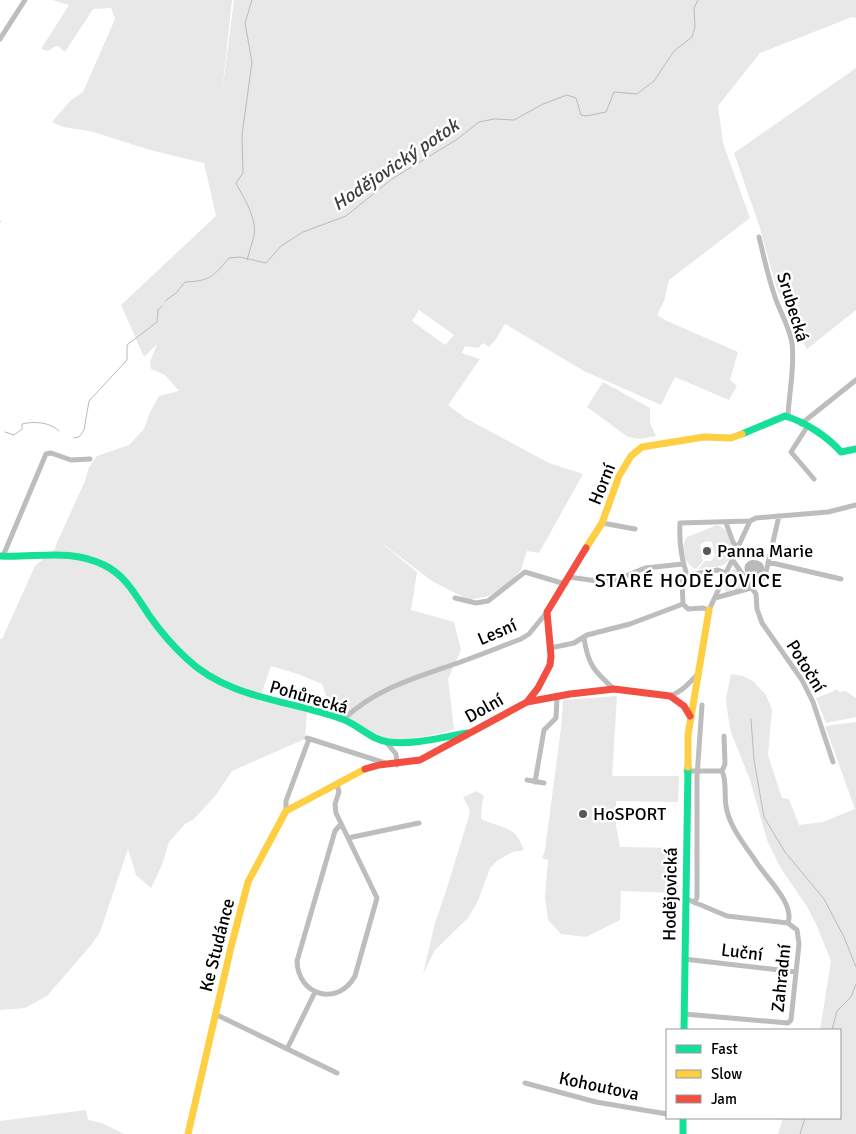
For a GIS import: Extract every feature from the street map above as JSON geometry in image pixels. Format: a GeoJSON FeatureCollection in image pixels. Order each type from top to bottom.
{"type":"FeatureCollection","features":[{"type":"Feature","properties":{"kind":"street"},"geometry":{"type":"LineString","coordinates":[[0,39],[24,0]]}},
{"type":"Feature","properties":{"kind":"street","name":"Srubecká"},"geometry":{"type":"LineString","coordinates":[[758,237],[770,284],[777,304],[785,318],[792,342],[793,374],[788,416]]}},
{"type":"Feature","properties":{"kind":"street"},"geometry":{"type":"LineString","coordinates":[[814,480],[791,454],[804,426],[856,380]]}},
{"type":"Feature","properties":{"kind":"street"},"geometry":{"type":"LineString","coordinates":[[788,416],[825,438],[841,452],[856,450]]}},
{"type":"Feature","properties":{"kind":"street","name":"Horní"},"geometry":{"type":"LineString","coordinates":[[547,612],[602,523],[619,476],[631,456],[642,447],[704,438],[731,438],[778,417],[788,416]]}},
{"type":"Feature","properties":{"kind":"street"},"geometry":{"type":"LineString","coordinates":[[2,556],[46,454],[50,453],[71,460],[90,459]]}},
{"type":"Feature","properties":{"kind":"street"},"geometry":{"type":"LineString","coordinates":[[687,575],[679,540],[680,523],[750,521],[756,518],[828,512],[856,505]]}},
{"type":"Feature","properties":{"kind":"street"},"geometry":{"type":"LineString","coordinates":[[714,598],[751,588],[761,581],[766,572],[779,516]]}},
{"type":"Feature","properties":{"kind":"street"},"geometry":{"type":"LineString","coordinates":[[726,573],[718,570],[687,575],[682,581],[683,604],[688,609],[703,608],[709,610],[750,521]]}},
{"type":"Feature","properties":{"kind":"street"},"geometry":{"type":"LineString","coordinates":[[602,523],[635,529]]}},
{"type":"Feature","properties":{"kind":"street"},"geometry":{"type":"LineString","coordinates":[[726,523],[737,548]]}},
{"type":"Feature","properties":{"kind":"street","name":"Pohůrecká"},"geometry":{"type":"LineString","coordinates":[[2,556],[72,554],[106,566],[120,575],[131,586],[154,621],[190,662],[225,685],[250,695],[344,719],[377,738],[386,741],[419,740],[473,732]]}},
{"type":"Feature","properties":{"kind":"street","name":"Potoční"},"geometry":{"type":"LineString","coordinates":[[732,559],[756,594],[757,609],[762,623],[798,673],[813,702],[833,762]]}},
{"type":"Feature","properties":{"kind":"street"},"geometry":{"type":"LineString","coordinates":[[768,562],[841,579]]}},
{"type":"Feature","properties":{"kind":"street"},"geometry":{"type":"LineString","coordinates":[[455,598],[476,603],[488,601],[525,572],[567,581],[604,582],[616,580],[646,568],[683,564]]}},
{"type":"Feature","properties":{"kind":"street"},"geometry":{"type":"LineString","coordinates":[[550,648],[574,643],[593,634],[630,624],[683,604]]}},
{"type":"Feature","properties":{"kind":"street","name":"Hodějovická"},"geometry":{"type":"LineString","coordinates":[[684,1029],[686,772],[696,714],[709,610]]}},
{"type":"Feature","properties":{"kind":"street"},"geometry":{"type":"LineString","coordinates":[[526,702],[538,688],[550,665],[547,612]]}},
{"type":"Feature","properties":{"kind":"street","name":"Lesní"},"geometry":{"type":"LineString","coordinates":[[344,719],[354,709],[379,694],[416,676],[450,666],[521,640],[529,634],[547,612]]}},
{"type":"Feature","properties":{"kind":"street"},"geometry":{"type":"LineString","coordinates":[[584,638],[588,660],[592,667],[614,689]]}},
{"type":"Feature","properties":{"kind":"street"},"geometry":{"type":"LineString","coordinates":[[670,696],[688,686],[700,673]]}},
{"type":"Feature","properties":{"kind":"street","name":"Dolní"},"geometry":{"type":"LineString","coordinates":[[286,811],[294,805],[338,785],[366,769],[388,764],[407,764],[420,760],[526,702],[614,689],[670,696]]}},
{"type":"Feature","properties":{"kind":"street"},"geometry":{"type":"LineString","coordinates":[[670,696],[696,714]]}},
{"type":"Feature","properties":{"kind":"street"},"geometry":{"type":"LineString","coordinates":[[536,782],[544,730],[556,718],[557,697]]}},
{"type":"Feature","properties":{"kind":"street"},"geometry":{"type":"LineString","coordinates":[[695,903],[697,897],[698,772],[696,714],[702,705]]}},
{"type":"Feature","properties":{"kind":"street","name":"Zahradní"},"geometry":{"type":"LineString","coordinates":[[684,1014],[788,1023],[791,1020],[799,944],[798,934],[795,927],[788,923],[790,913],[779,892],[762,871],[730,820],[726,806],[722,771],[726,764],[724,736]]}},
{"type":"Feature","properties":{"kind":"street"},"geometry":{"type":"LineString","coordinates":[[286,811],[286,801],[308,739],[388,764]]}},
{"type":"Feature","properties":{"kind":"street"},"geometry":{"type":"LineString","coordinates":[[386,741],[396,754],[397,765]]}},
{"type":"Feature","properties":{"kind":"street"},"geometry":{"type":"LineString","coordinates":[[686,772],[722,771]]}},
{"type":"Feature","properties":{"kind":"street"},"geometry":{"type":"LineString","coordinates":[[527,780],[544,783]]}},
{"type":"Feature","properties":{"kind":"street"},"geometry":{"type":"LineString","coordinates":[[338,785],[339,792],[334,809],[377,898],[355,976],[351,984],[336,994],[325,994],[314,992],[301,979],[297,970],[297,961],[335,831],[341,824]]}},
{"type":"Feature","properties":{"kind":"street","name":"Ke Studánce"},"geometry":{"type":"LineString","coordinates":[[188,1134],[238,914],[248,882],[286,811]]}},
{"type":"Feature","properties":{"kind":"street"},"geometry":{"type":"LineString","coordinates":[[686,813],[697,816]]}},
{"type":"Feature","properties":{"kind":"street"},"geometry":{"type":"LineString","coordinates":[[348,838],[419,823]]}},
{"type":"Feature","properties":{"kind":"street"},"geometry":{"type":"LineString","coordinates":[[685,900],[732,917],[788,923]]}},
{"type":"Feature","properties":{"kind":"street","name":"Luční"},"geometry":{"type":"LineString","coordinates":[[684,959],[796,972]]}},
{"type":"Feature","properties":{"kind":"street"},"geometry":{"type":"LineString","coordinates":[[286,1049],[314,992]]}},
{"type":"Feature","properties":{"kind":"street"},"geometry":{"type":"LineString","coordinates":[[215,1014],[337,1073]]}},
{"type":"Feature","properties":{"kind":"street","name":"Kohoutova"},"geometry":{"type":"LineString","coordinates":[[525,1083],[596,1102],[666,1114]]}},
{"type":"Feature","properties":{"kind":"street"},"geometry":{"type":"LineString","coordinates":[[682,1134],[683,1119]]}},
{"type":"Feature","properties":{"kind":"shaded area"},"geometry":{"type":"Polygon","coordinates":[[[52,0],[232,0],[222,93],[234,0],[856,0],[856,18],[852,17],[760,53],[718,106],[723,143],[750,218],[669,280],[664,301],[657,315],[738,352],[730,380],[737,386],[729,400],[675,377],[661,405],[584,371],[505,324],[489,347],[483,343],[478,348],[465,346],[462,353],[480,359],[448,405],[465,418],[549,463],[583,474],[539,553],[527,551],[521,570],[511,581],[489,596],[467,599],[432,581],[375,538],[417,572],[411,610],[454,622],[461,650],[448,679],[454,729],[418,738],[398,739],[375,735],[332,712],[322,684],[271,666],[259,701],[307,712],[305,739],[232,771],[216,795],[169,842],[162,865],[151,888],[136,875],[128,849],[100,932],[92,944],[47,996],[25,1008],[0,1010],[0,639],[2,639],[35,566],[56,548],[85,481],[89,467],[97,456],[129,445],[144,429],[150,412],[159,396],[179,391],[165,375],[151,369],[150,362],[157,344],[144,357],[121,305],[216,216],[204,163],[150,150],[90,131],[63,127],[52,122],[70,101],[83,92],[115,19],[111,8],[93,9],[65,52],[58,46],[48,51],[41,49],[69,5],[52,0]],[[419,310],[412,321],[445,345],[454,335],[419,310]]]}},
{"type":"Feature","properties":{"kind":"shaded area"},"geometry":{"type":"Polygon","coordinates":[[[856,68],[856,310],[807,349],[789,319],[775,283],[760,228],[734,153],[856,68]]]}},
{"type":"Feature","properties":{"kind":"shaded area"},"geometry":{"type":"Polygon","coordinates":[[[603,382],[650,408],[650,423],[656,436],[640,439],[628,437],[587,407],[603,382]]]}},
{"type":"Feature","properties":{"kind":"shaded area"},"geometry":{"type":"Polygon","coordinates":[[[717,525],[726,531],[731,541],[732,547],[729,559],[720,566],[698,569],[705,561],[711,561],[715,556],[712,542],[706,541],[700,545],[703,561],[696,569],[692,567],[688,564],[683,550],[687,537],[717,525]]]}},
{"type":"Feature","properties":{"kind":"shaded area"},"geometry":{"type":"Polygon","coordinates":[[[752,560],[761,562],[764,569],[761,576],[753,581],[747,576],[745,569],[746,564],[752,560]]]}},
{"type":"Feature","properties":{"kind":"shaded area"},"geometry":{"type":"Polygon","coordinates":[[[736,569],[739,571],[744,584],[741,588],[727,592],[724,586],[732,570],[736,569]]]}},
{"type":"Feature","properties":{"kind":"shaded area"},"geometry":{"type":"Polygon","coordinates":[[[731,674],[743,676],[753,681],[766,695],[772,710],[768,755],[782,798],[789,799],[799,825],[823,822],[855,809],[825,726],[856,722],[856,1134],[778,1134],[783,1119],[841,1119],[841,1029],[820,1029],[831,961],[806,905],[780,867],[767,840],[750,780],[731,732],[726,698],[731,674]]]}},
{"type":"Feature","properties":{"kind":"shaded area"},"geometry":{"type":"Polygon","coordinates":[[[836,689],[840,692],[846,691],[856,698],[856,717],[826,723],[816,698],[836,689]]]}},
{"type":"Feature","properties":{"kind":"shaded area","name":"HoSPORT"},"geometry":{"type":"Polygon","coordinates":[[[617,696],[612,776],[679,776],[678,802],[616,801],[616,826],[620,847],[678,848],[678,893],[621,891],[620,920],[586,937],[561,934],[548,920],[545,898],[548,860],[542,858],[545,850],[563,700],[617,696]]]}},
{"type":"Feature","properties":{"kind":"shaded area"},"geometry":{"type":"Polygon","coordinates":[[[477,791],[484,796],[481,819],[504,827],[512,832],[524,850],[513,852],[498,860],[490,868],[478,901],[468,918],[435,950],[423,974],[435,923],[470,813],[463,797],[477,791]]]}},
{"type":"Feature","properties":{"kind":"shaded area"},"geometry":{"type":"Polygon","coordinates":[[[86,1110],[88,1120],[102,1123],[124,1134],[0,1134],[0,1121],[86,1110]]]}},
{"type":"Feature","properties":{"kind":"waterway"},"geometry":{"type":"LineString","coordinates":[[247,260],[254,236],[254,222],[236,183],[243,173],[242,135],[252,62],[245,23],[252,0]]}},
{"type":"Feature","properties":{"kind":"waterway","name":"Hodějovický potok"},"geometry":{"type":"LineString","coordinates":[[165,301],[176,293],[185,282],[206,279],[215,274],[229,258],[240,257],[266,263],[281,246],[303,232],[346,216],[392,179],[456,140],[479,122],[494,119],[514,120],[543,104],[567,95],[576,98],[581,115],[586,116],[606,112],[614,92],[637,94],[654,81],[674,51],[692,37],[695,27],[694,8],[698,0]]}},
{"type":"Feature","properties":{"kind":"waterway","name":"Hodějovický potok"},"geometry":{"type":"LineString","coordinates":[[74,438],[79,437],[84,430],[89,401],[127,360],[127,345],[157,322],[158,310],[162,306]]}},
{"type":"Feature","properties":{"kind":"waterway","name":"Hodějovický potok"},"geometry":{"type":"LineString","coordinates":[[5,432],[14,435],[22,429],[22,424],[32,423],[47,424],[59,431]]}},
{"type":"Feature","properties":{"kind":"waterway"},"geometry":{"type":"LineString","coordinates":[[751,719],[754,760],[764,817],[785,852],[824,899],[844,937],[856,967]]}},
{"type":"Feature","properties":{"kind":"waterway"},"geometry":{"type":"LineString","coordinates":[[832,1029],[837,1011],[851,997],[856,984]]}},
{"type":"Feature","properties":{"kind":"waterway"},"geometry":{"type":"LineString","coordinates":[[800,1134],[805,1119]]}},
{"type":"Feature","properties":{"kind":"traffic: fast"},"geometry":{"type":"LineString","coordinates":[[742,434],[785,416],[815,430],[841,452],[856,449]]}},
{"type":"Feature","properties":{"kind":"traffic: fast"},"geometry":{"type":"LineString","coordinates":[[0,556],[66,555],[91,560],[104,565],[125,581],[151,618],[186,658],[203,672],[240,690],[342,719],[383,741],[399,743],[419,742],[468,733]]}},
{"type":"Feature","properties":{"kind":"traffic: fast"},"geometry":{"type":"LineString","coordinates":[[684,1029],[688,767]]}},
{"type":"Feature","properties":{"kind":"traffic: fast"},"geometry":{"type":"LineString","coordinates":[[683,1119],[683,1134]]}},
{"type":"Feature","properties":{"kind":"traffic: slow"},"geometry":{"type":"LineString","coordinates":[[586,548],[602,523],[619,476],[631,456],[642,447],[704,437],[731,438],[742,434]]}},
{"type":"Feature","properties":{"kind":"traffic: slow"},"geometry":{"type":"LineString","coordinates":[[688,767],[688,735],[709,610]]}},
{"type":"Feature","properties":{"kind":"traffic: slow"},"geometry":{"type":"LineString","coordinates":[[188,1134],[248,882],[286,811],[365,769]]}},
{"type":"Feature","properties":{"kind":"traffic: jam"},"geometry":{"type":"LineString","coordinates":[[527,702],[538,688],[550,665],[551,656],[547,612],[586,548]]}},
{"type":"Feature","properties":{"kind":"traffic: jam"},"geometry":{"type":"LineString","coordinates":[[365,769],[379,765],[420,760],[527,702],[570,694],[614,689],[670,696],[684,706],[690,716]]}},
{"type":"Feature","properties":{"kind":"place","name":"Panna Marie"},"geometry":{"type":"Point","coordinates":[707,551]}},
{"type":"Feature","properties":{"kind":"place","name":"HoSPORT"},"geometry":{"type":"Point","coordinates":[583,814]}},
{"type":"Feature","properties":{"kind":"district","name":"STARÉ HODĚJOVICE"},"geometry":{"type":"Point","coordinates":[689,580]}}]}
